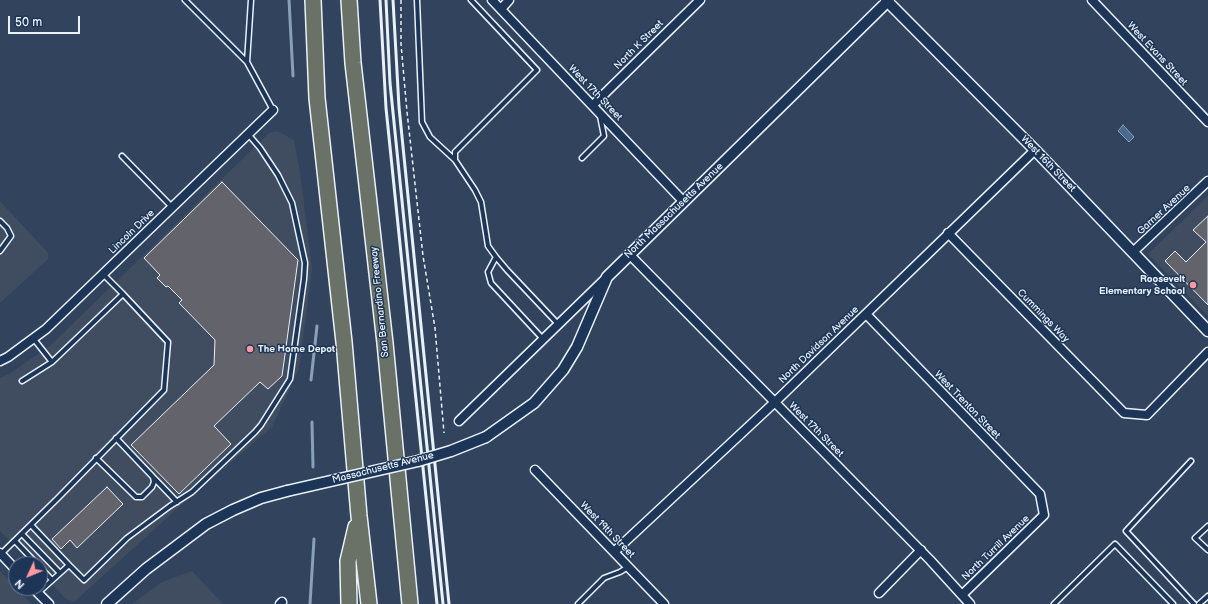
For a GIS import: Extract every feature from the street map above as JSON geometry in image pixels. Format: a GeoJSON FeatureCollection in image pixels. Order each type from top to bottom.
{"type":"FeatureCollection","features":[{"type":"Feature","properties":{"kind":"highway"},"geometry":{"type":"LineString","coordinates":[[313,0],[317,98],[344,342],[359,516],[369,604]]}},
{"type":"Feature","properties":{"kind":"highway","name":"San Bernardino Freeway"},"geometry":{"type":"LineString","coordinates":[[349,0],[353,63],[385,343],[410,604]]}},
{"type":"Feature","properties":{"kind":"highway"},"geometry":{"type":"LineString","coordinates":[[349,604],[348,561],[359,516]]}},
{"type":"Feature","properties":{"kind":"street","name":"West 17th Street"},"geometry":{"type":"LineString","coordinates":[[492,0],[683,201]]}},
{"type":"Feature","properties":{"kind":"street"},"geometry":{"type":"LineString","coordinates":[[501,9],[510,0]]}},
{"type":"Feature","properties":{"kind":"street","name":"North K Street"},"geometry":{"type":"LineString","coordinates":[[593,105],[700,0]]}},
{"type":"Feature","properties":{"kind":"street","name":"West Evans Street"},"geometry":{"type":"LineString","coordinates":[[1092,0],[1208,122]]}},
{"type":"Feature","properties":{"kind":"street","name":"West 16th Street"},"geometry":{"type":"LineString","coordinates":[[888,1],[1035,150],[1208,331]]}},
{"type":"Feature","properties":{"kind":"street","name":"North Massachusetts Avenue"},"geometry":{"type":"LineString","coordinates":[[459,422],[888,1]]}},
{"type":"Feature","properties":{"kind":"street","name":"Lincoln Drive"},"geometry":{"type":"LineString","coordinates":[[0,361],[8,357],[46,329],[273,110]]}},
{"type":"Feature","properties":{"kind":"street","name":"North Davidson Avenue"},"geometry":{"type":"LineString","coordinates":[[614,552],[775,402],[1035,150]]}},
{"type":"Feature","properties":{"kind":"street","name":"Garner Avenue"},"geometry":{"type":"LineString","coordinates":[[1133,252],[1208,181]]}},
{"type":"Feature","properties":{"kind":"street","name":"Cummings Way"},"geometry":{"type":"LineString","coordinates":[[948,233],[1124,413],[1146,415],[1208,352]]}},
{"type":"Feature","properties":{"kind":"street","name":"West 17th Street"},"geometry":{"type":"LineString","coordinates":[[629,254],[920,550],[970,604]]}},
{"type":"Feature","properties":{"kind":"street","name":"Massachusetts Avenue"},"geometry":{"type":"LineString","coordinates":[[107,604],[146,569],[206,524],[233,510],[261,498],[287,491],[418,461],[451,451],[486,437],[534,403],[562,370],[577,347],[607,277]]}},
{"type":"Feature","properties":{"kind":"street","name":"West Trenton Street"},"geometry":{"type":"LineString","coordinates":[[866,314],[1040,494],[1044,515]]}},
{"type":"Feature","properties":{"kind":"street","name":"West 19th Street"},"geometry":{"type":"LineString","coordinates":[[535,470],[664,604]]}},
{"type":"Feature","properties":{"kind":"street","name":"North Turrill Avenue"},"geometry":{"type":"LineString","coordinates":[[962,595],[1044,515]]}},
{"type":"Feature","properties":{"kind":"street"},"geometry":{"type":"LineString","coordinates":[[879,593],[920,550]]}},
{"type":"Feature","properties":{"kind":"street"},"geometry":{"type":"LineString","coordinates":[[0,553],[8,562]]}},
{"type":"Feature","properties":{"kind":"street"},"geometry":{"type":"LineString","coordinates":[[41,596],[49,604]]}},
{"type":"Feature","properties":{"kind":"lane"},"geometry":{"type":"LineString","coordinates":[[185,0],[247,62],[273,110]]}},
{"type":"Feature","properties":{"kind":"lane"},"geometry":{"type":"LineString","coordinates":[[247,62],[251,0]]}},
{"type":"Feature","properties":{"kind":"lane"},"geometry":{"type":"LineString","coordinates":[[416,0],[422,122],[430,137],[454,160],[472,184],[481,202],[488,246],[496,257],[558,324]]}},
{"type":"Feature","properties":{"kind":"lane"},"geometry":{"type":"LineString","coordinates":[[454,160],[456,152],[537,70],[471,0]]}},
{"type":"Feature","properties":{"kind":"lane"},"geometry":{"type":"LineString","coordinates":[[582,158],[604,136],[599,112]]}},
{"type":"Feature","properties":{"kind":"lane"},"geometry":{"type":"LineString","coordinates":[[31,525],[84,580],[127,538],[192,492],[254,432],[261,425],[290,379],[305,263],[292,203],[278,175],[260,148],[248,134]]}},
{"type":"Feature","properties":{"kind":"lane"},"geometry":{"type":"LineString","coordinates":[[122,156],[172,207]]}},
{"type":"Feature","properties":{"kind":"lane"},"geometry":{"type":"LineString","coordinates":[[0,222],[7,228],[11,236],[0,251]]}},
{"type":"Feature","properties":{"kind":"lane"},"geometry":{"type":"LineString","coordinates":[[496,257],[488,272],[491,283],[543,340]]}},
{"type":"Feature","properties":{"kind":"lane"},"geometry":{"type":"LineString","coordinates":[[0,553],[15,541],[164,390],[168,342],[103,274]]}},
{"type":"Feature","properties":{"kind":"lane"},"geometry":{"type":"LineString","coordinates":[[22,381],[52,362],[122,294]]}},
{"type":"Feature","properties":{"kind":"lane"},"geometry":{"type":"LineString","coordinates":[[33,338],[52,362]]}},
{"type":"Feature","properties":{"kind":"lane"},"geometry":{"type":"LineString","coordinates":[[116,438],[177,502]]}},
{"type":"Feature","properties":{"kind":"lane"},"geometry":{"type":"LineString","coordinates":[[96,458],[136,497],[142,497],[152,487],[154,482],[153,477]]}},
{"type":"Feature","properties":{"kind":"lane"},"geometry":{"type":"LineString","coordinates":[[1191,461],[1126,531],[1194,604]]}},
{"type":"Feature","properties":{"kind":"lane"},"geometry":{"type":"LineString","coordinates":[[1208,526],[1195,538],[1208,550]]}},
{"type":"Feature","properties":{"kind":"lane"},"geometry":{"type":"LineString","coordinates":[[22,534],[60,573]]}},
{"type":"Feature","properties":{"kind":"lane"},"geometry":{"type":"LineString","coordinates":[[15,541],[29,556]]}},
{"type":"Feature","properties":{"kind":"lane"},"geometry":{"type":"LineString","coordinates":[[1054,604],[1115,544],[1173,604]]}},
{"type":"Feature","properties":{"kind":"lane"},"geometry":{"type":"LineString","coordinates":[[48,583],[69,565]]}},
{"type":"Feature","properties":{"kind":"lane"},"geometry":{"type":"LineString","coordinates":[[578,604],[604,578],[620,572],[628,566]]}},
{"type":"Feature","properties":{"kind":"lane"},"geometry":{"type":"LineString","coordinates":[[48,576],[52,580]]}},
{"type":"Feature","properties":{"kind":"lane"},"geometry":{"type":"LineString","coordinates":[[1199,604],[1208,596]]}},
{"type":"Feature","properties":{"kind":"path"},"geometry":{"type":"LineString","coordinates":[[401,0],[401,44],[409,126],[423,256],[434,328],[444,433]]}},
{"type":"Feature","properties":{"kind":"shaded area"},"geometry":{"type":"Polygon","coordinates":[[[277,131],[294,140],[300,172],[312,269],[299,369],[272,427],[179,507],[74,602],[66,599],[48,580],[48,556],[24,556],[0,531],[0,378],[9,374],[50,346],[269,133],[277,131]]]}},
{"type":"Feature","properties":{"kind":"shaded area","name":"Roosevelt Elementary School"},"geometry":{"type":"Polygon","coordinates":[[[1208,196],[1208,316],[1148,254],[1208,196]]]}},
{"type":"Feature","properties":{"kind":"shaded area"},"geometry":{"type":"Polygon","coordinates":[[[0,201],[48,253],[48,259],[0,303],[0,201]]]}},
{"type":"Feature","properties":{"kind":"shaded area"},"geometry":{"type":"Polygon","coordinates":[[[0,571],[8,580],[8,596],[24,596],[31,604],[0,604],[0,571]]]}},
{"type":"Feature","properties":{"kind":"shaded area"},"geometry":{"type":"Polygon","coordinates":[[[192,571],[223,604],[132,604],[162,582],[192,571]]]}},
{"type":"Feature","properties":{"kind":"water"},"geometry":{"type":"Polygon","coordinates":[[[1123,125],[1134,137],[1129,142],[1118,131],[1123,125]]]}},
{"type":"Feature","properties":{"kind":"building","name":"The Home Depot"},"geometry":{"type":"Polygon","coordinates":[[[222,182],[298,260],[282,376],[268,389],[260,382],[214,426],[231,444],[179,494],[131,445],[214,365],[215,340],[179,303],[182,300],[168,286],[166,287],[157,278],[160,275],[144,258],[222,182]]]}},
{"type":"Feature","properties":{"kind":"building"},"geometry":{"type":"Polygon","coordinates":[[[1208,216],[1208,305],[1165,261],[1175,251],[1186,262],[1206,242],[1193,230],[1208,216]]]}},
{"type":"Feature","properties":{"kind":"building"},"geometry":{"type":"Polygon","coordinates":[[[107,487],[123,504],[77,548],[70,540],[61,549],[52,539],[107,487]]]}},
{"type":"Feature","properties":{"kind":"waterway"},"geometry":{"type":"LineString","coordinates":[[289,0],[293,76]]}},
{"type":"Feature","properties":{"kind":"waterway"},"geometry":{"type":"LineString","coordinates":[[311,380],[317,326]]}},
{"type":"Feature","properties":{"kind":"waterway"},"geometry":{"type":"LineString","coordinates":[[312,422],[313,467]]}},
{"type":"Feature","properties":{"kind":"waterway"},"geometry":{"type":"LineString","coordinates":[[310,604],[314,539]]}},
{"type":"Feature","properties":{"kind":"railway"},"geometry":{"type":"LineString","coordinates":[[380,0],[386,108],[437,604]]}},
{"type":"Feature","properties":{"kind":"railway"},"geometry":{"type":"LineString","coordinates":[[386,0],[390,83],[443,604]]}},
{"type":"Feature","properties":{"kind":"railway"},"geometry":{"type":"LineString","coordinates":[[393,0],[399,107],[449,604]]}},
{"type":"Feature","properties":{"kind":"place","name":"Roosevelt Elementary School"},"geometry":{"type":"Point","coordinates":[1193,285]}},
{"type":"Feature","properties":{"kind":"place","name":"The Home Depot"},"geometry":{"type":"Point","coordinates":[250,349]}}]}
